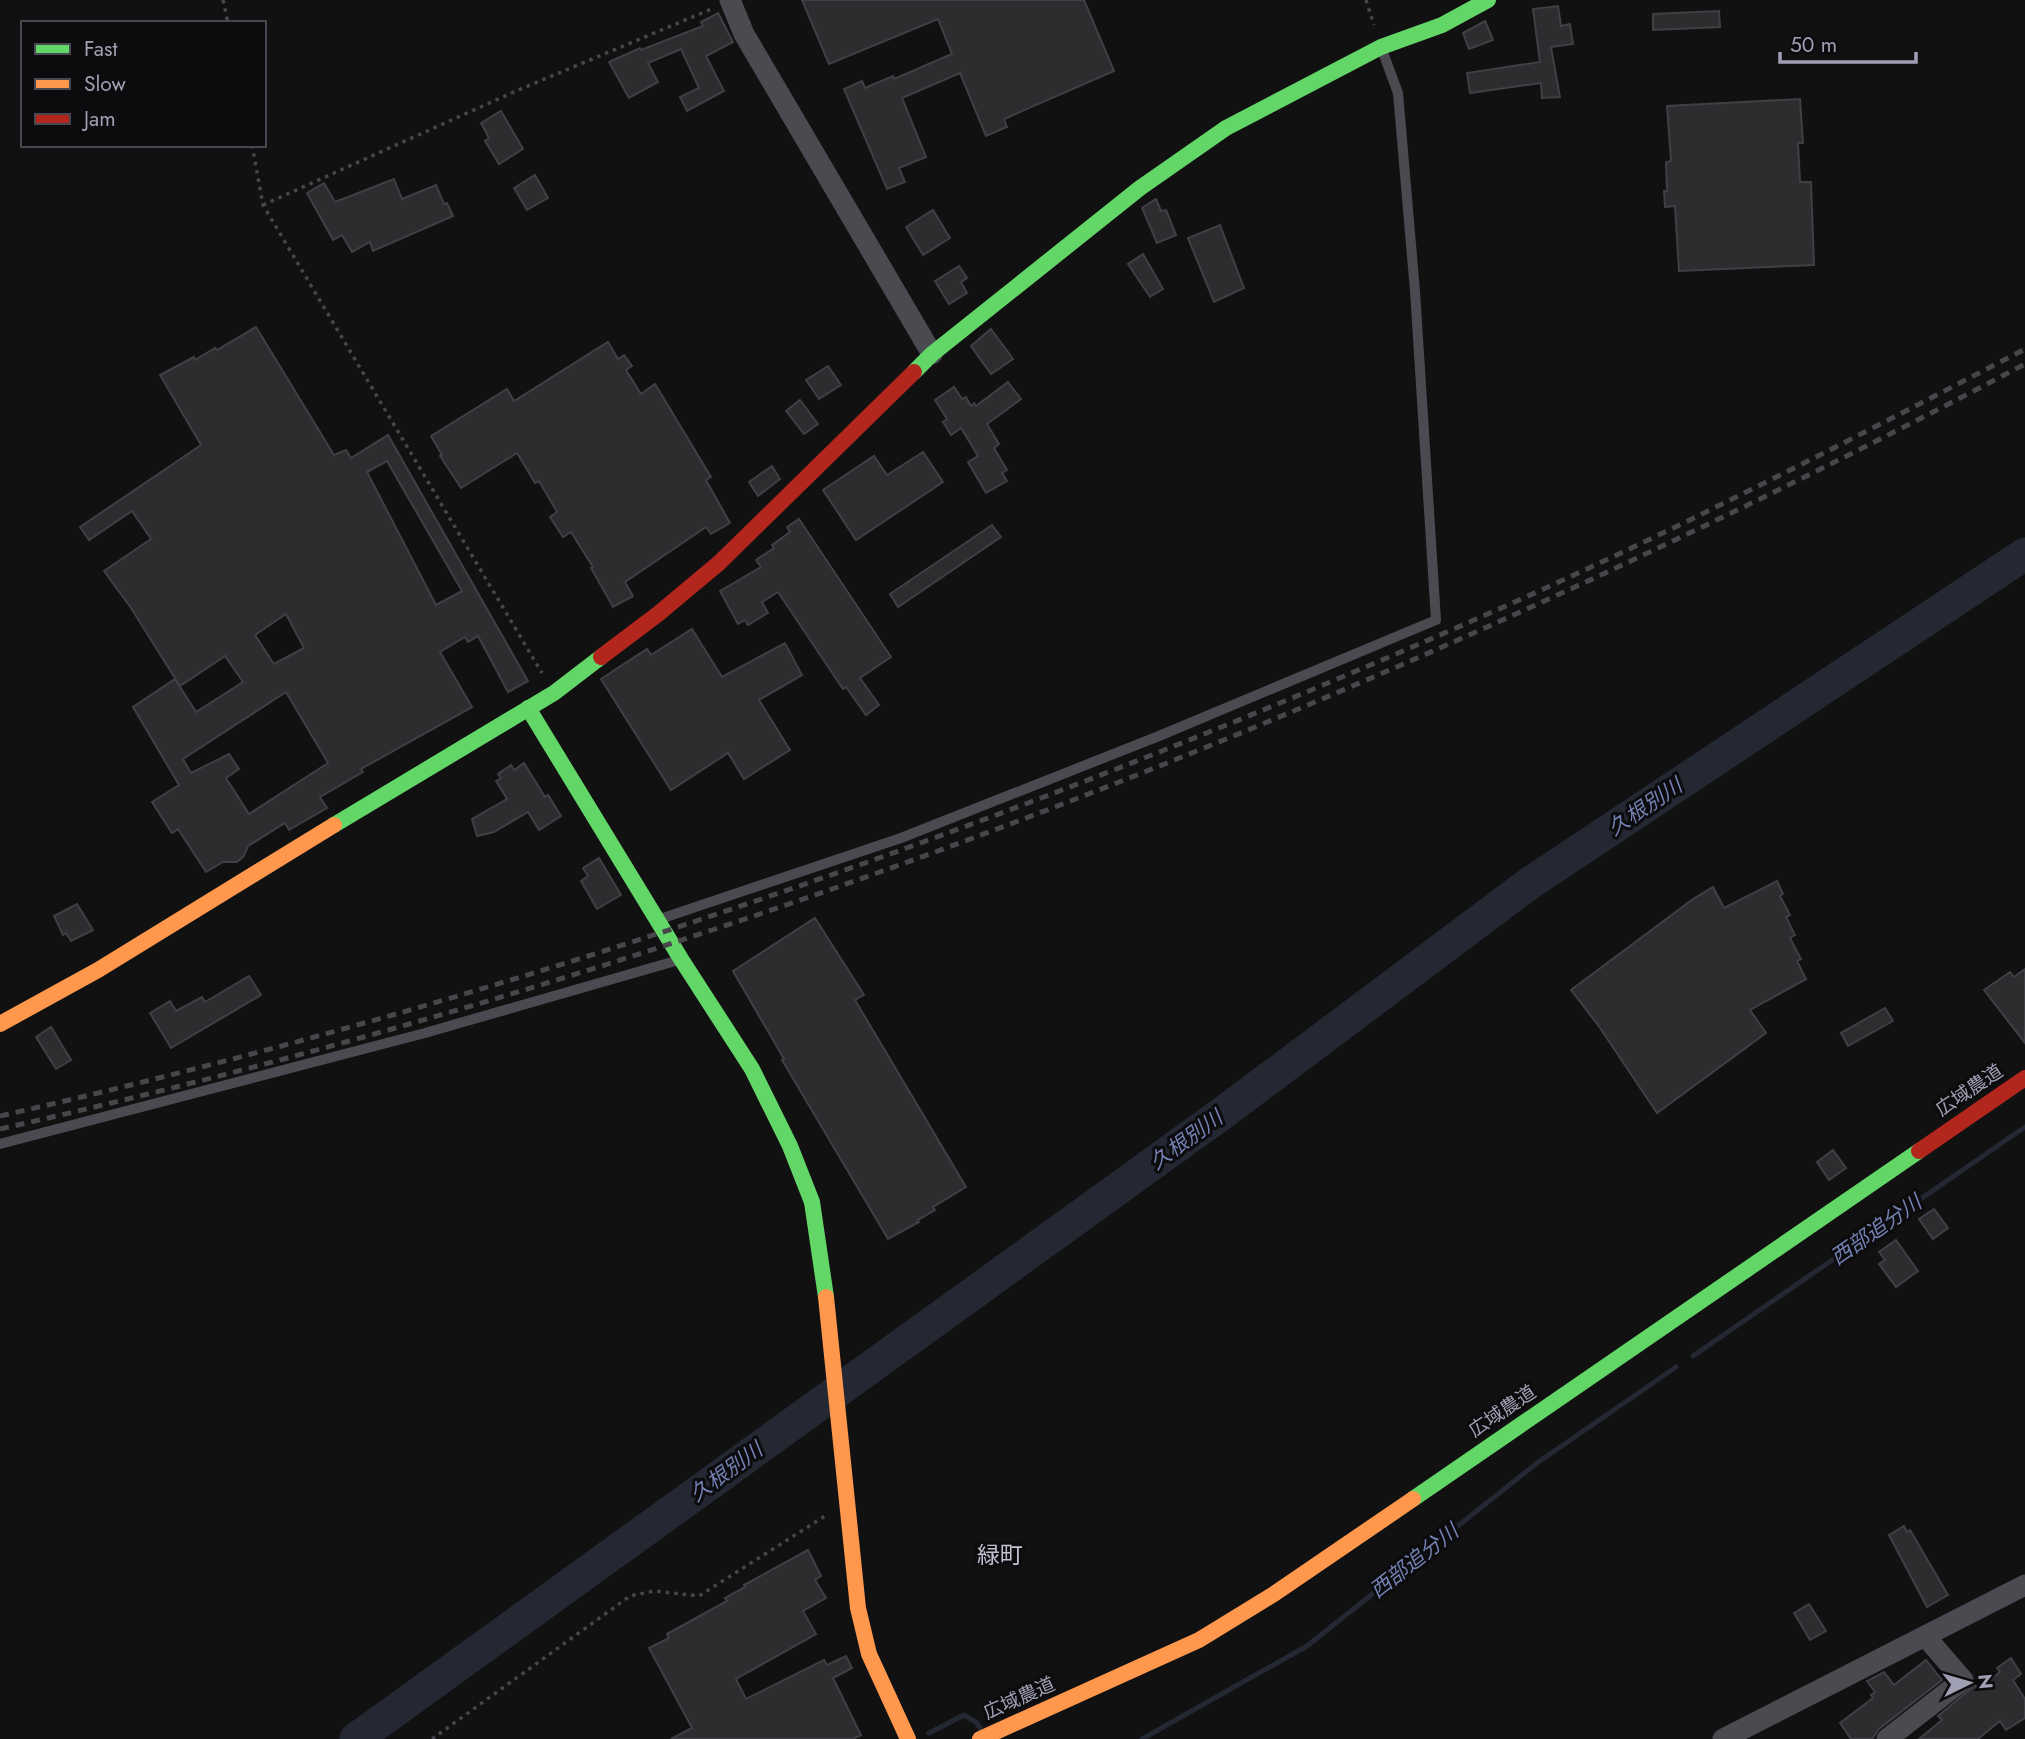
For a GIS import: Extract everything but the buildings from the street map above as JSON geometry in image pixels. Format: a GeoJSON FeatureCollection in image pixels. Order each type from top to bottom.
{"type":"FeatureCollection","features":[{"type":"Feature","properties":{"kind":"street"},"geometry":{"type":"LineString","coordinates":[[0,1024],[98,970],[554,693],[658,614],[719,563],[932,354],[1140,188],[1226,128],[1381,47],[1442,25],[1488,0]]}},
{"type":"Feature","properties":{"kind":"street"},"geometry":{"type":"LineString","coordinates":[[730,1],[756,55],[932,354]]}},
{"type":"Feature","properties":{"kind":"street"},"geometry":{"type":"LineString","coordinates":[[528,708],[681,959],[752,1069],[790,1146],[812,1202],[828,1316],[858,1608],[869,1654],[908,1739]]}},
{"type":"Feature","properties":{"kind":"street","name":"広域農道"},"geometry":{"type":"LineString","coordinates":[[979,1739],[1199,1640],[1274,1594],[2025,1078]]}},
{"type":"Feature","properties":{"kind":"street"},"geometry":{"type":"LineString","coordinates":[[1723,1739],[2025,1586]]}},
{"type":"Feature","properties":{"kind":"street"},"geometry":{"type":"LineString","coordinates":[[1888,1739],[1963,1680],[1924,1636]]}},
{"type":"Feature","properties":{"kind":"lane"},"geometry":{"type":"LineString","coordinates":[[657,920],[914,833],[1159,736],[1436,620],[1415,291],[1398,93],[1381,47]]}},
{"type":"Feature","properties":{"kind":"lane"},"geometry":{"type":"LineString","coordinates":[[0,1144],[425,1033],[681,959]]}},
{"type":"Feature","properties":{"kind":"path"},"geometry":{"type":"LineString","coordinates":[[223,0],[228,21]]}},
{"type":"Feature","properties":{"kind":"path"},"geometry":{"type":"LineString","coordinates":[[263,205],[516,91],[730,1]]}},
{"type":"Feature","properties":{"kind":"path"},"geometry":{"type":"LineString","coordinates":[[252,147],[263,205],[554,693]]}},
{"type":"Feature","properties":{"kind":"path"},"geometry":{"type":"LineString","coordinates":[[432,1739],[630,1596],[654,1591],[699,1596],[823,1516],[848,1508]]}},
{"type":"Feature","properties":{"kind":"waterway","name":"久根別川"},"geometry":{"type":"LineString","coordinates":[[356,1739],[1224,1112],[1530,883],[2025,554]]}},
{"type":"Feature","properties":{"kind":"waterway","name":"西部追分川"},"geometry":{"type":"LineString","coordinates":[[1693,1356],[2025,1127]]}},
{"type":"Feature","properties":{"kind":"waterway","name":"西部追分川"},"geometry":{"type":"LineString","coordinates":[[1142,1739],[1307,1646],[1537,1463],[1676,1367]]}},
{"type":"Feature","properties":{"kind":"waterway","name":"西部追分川"},"geometry":{"type":"LineString","coordinates":[[929,1733],[964,1715],[976,1722],[980,1728]]}},
{"type":"Feature","properties":{"kind":"railway"},"geometry":{"type":"LineString","coordinates":[[0,1116],[197,1068],[393,1015],[588,956],[973,824],[1163,751],[1537,592],[1721,504],[2025,349]]}},
{"type":"Feature","properties":{"kind":"railway"},"geometry":{"type":"LineString","coordinates":[[0,1129],[264,1064],[524,990],[782,906],[1038,814],[1290,713],[1538,604],[1783,487],[2025,364]]}},
{"type":"Feature","properties":{"kind":"traffic: fast"},"geometry":{"type":"LineString","coordinates":[[914,372],[932,354],[1140,188],[1226,128],[1381,47],[1442,25],[1488,0]]}},
{"type":"Feature","properties":{"kind":"traffic: fast"},"geometry":{"type":"LineString","coordinates":[[334,825],[554,693],[601,657]]}},
{"type":"Feature","properties":{"kind":"traffic: fast"},"geometry":{"type":"LineString","coordinates":[[528,708],[681,959],[752,1069],[790,1146],[812,1202],[826,1297]]}},
{"type":"Feature","properties":{"kind":"traffic: fast"},"geometry":{"type":"LineString","coordinates":[[1413,1499],[1919,1151]]}},
{"type":"Feature","properties":{"kind":"traffic: slow"},"geometry":{"type":"LineString","coordinates":[[0,1024],[98,970],[334,825]]}},
{"type":"Feature","properties":{"kind":"traffic: slow"},"geometry":{"type":"LineString","coordinates":[[826,1297],[858,1608],[869,1654],[908,1739]]}},
{"type":"Feature","properties":{"kind":"traffic: slow"},"geometry":{"type":"LineString","coordinates":[[980,1739],[1199,1640],[1274,1594],[1413,1499]]}},
{"type":"Feature","properties":{"kind":"traffic: jam"},"geometry":{"type":"LineString","coordinates":[[601,657],[719,563],[914,372]]}},
{"type":"Feature","properties":{"kind":"traffic: jam"},"geometry":{"type":"LineString","coordinates":[[1919,1151],[2025,1078]]}},
{"type":"Feature","properties":{"kind":"district","name":"緑町"},"geometry":{"type":"Point","coordinates":[1000,1555]}}]}
